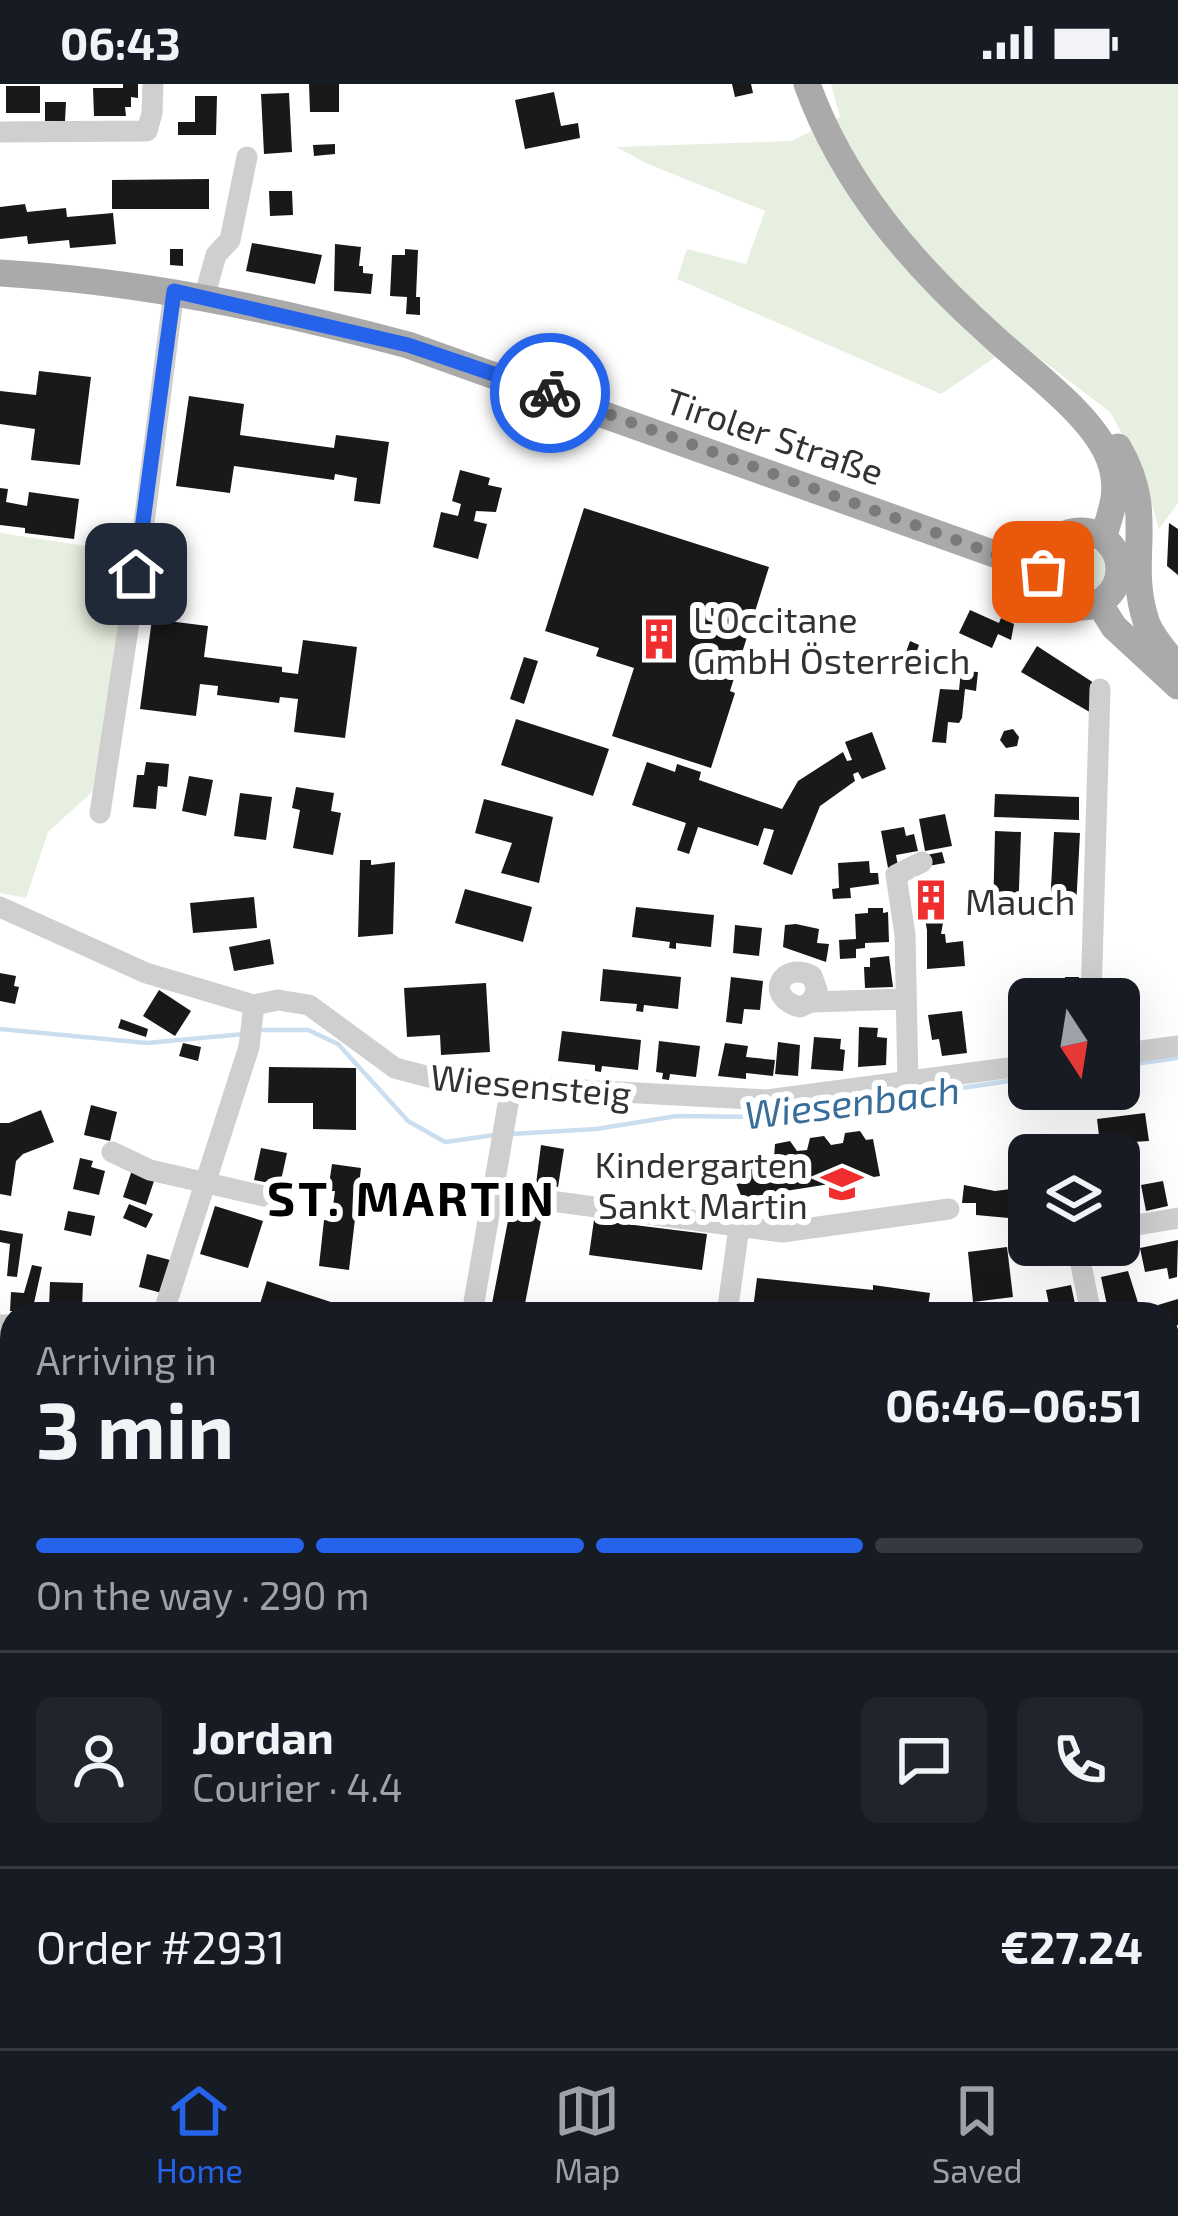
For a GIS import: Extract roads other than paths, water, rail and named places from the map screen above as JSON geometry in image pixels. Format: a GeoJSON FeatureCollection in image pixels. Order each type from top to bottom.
{"type":"FeatureCollection","features":[{"type":"Feature","properties":{"kind":"main road"},"geometry":{"type":"LineString","coordinates":[[807,84],[838,155],[860,191],[928,275],[1069,406],[1108,454],[1116,504],[1103,538]]}},
{"type":"Feature","properties":{"kind":"main road","name":"Tiroler Straße"},"geometry":{"type":"LineString","coordinates":[[0,273],[174,291],[408,345],[1003,557],[1043,564]]}},
{"type":"Feature","properties":{"kind":"main road"},"geometry":{"type":"LineString","coordinates":[[1069,406],[1082,404],[1102,421],[1134,476],[1141,515],[1139,578],[1147,625],[1178,667]]}},
{"type":"Feature","properties":{"kind":"main road"},"geometry":{"type":"LineString","coordinates":[[1081,531],[1103,538],[1112,547],[1119,569],[1114,588],[1099,603],[1079,607],[1063,602],[1048,588],[1043,564],[1052,544],[1081,531]]}},
{"type":"Feature","properties":{"kind":"main road"},"geometry":{"type":"LineString","coordinates":[[1099,603],[1114,627],[1178,686]]}},
{"type":"Feature","properties":{"kind":"street"},"geometry":{"type":"LineString","coordinates":[[0,132],[147,131],[153,84]]}},
{"type":"Feature","properties":{"kind":"street"},"geometry":{"type":"LineString","coordinates":[[204,298],[216,254],[230,240],[247,157]]}},
{"type":"Feature","properties":{"kind":"street"},"geometry":{"type":"LineString","coordinates":[[100,813],[174,291]]}},
{"type":"Feature","properties":{"kind":"street"},"geometry":{"type":"LineString","coordinates":[[1092,978],[1100,688]]}},
{"type":"Feature","properties":{"kind":"street"},"geometry":{"type":"LineString","coordinates":[[908,1084],[905,935],[896,875],[922,862]]}},
{"type":"Feature","properties":{"kind":"street","name":"Wiesensteig"},"geometry":{"type":"LineString","coordinates":[[0,907],[146,973],[254,1013],[278,1000],[309,1005],[395,1068],[452,1083],[767,1100],[1008,1068]]}},
{"type":"Feature","properties":{"kind":"street"},"geometry":{"type":"LineString","coordinates":[[811,1001],[905,999]]}},
{"type":"Feature","properties":{"kind":"street"},"geometry":{"type":"LineString","coordinates":[[168,1302],[249,1047],[254,1013]]}},
{"type":"Feature","properties":{"kind":"street"},"geometry":{"type":"LineString","coordinates":[[1140,1051],[1178,1046]]}},
{"type":"Feature","properties":{"kind":"street"},"geometry":{"type":"LineString","coordinates":[[474,1302],[511,1087]]}},
{"type":"Feature","properties":{"kind":"street"},"geometry":{"type":"LineString","coordinates":[[112,1153],[150,1170],[281,1200]]}},
{"type":"Feature","properties":{"kind":"street"},"geometry":{"type":"LineString","coordinates":[[491,1193],[782,1232],[949,1209]]}},
{"type":"Feature","properties":{"kind":"street"},"geometry":{"type":"LineString","coordinates":[[1140,1224],[1178,1218]]}},
{"type":"Feature","properties":{"kind":"street"},"geometry":{"type":"LineString","coordinates":[[729,1302],[739,1227]]}},
{"type":"Feature","properties":{"kind":"street"},"geometry":{"type":"LineString","coordinates":[[1081,1266],[1089,1302]]}},
{"type":"Feature","properties":{"kind":"waterway","name":"Wiesenbach"},"geometry":{"type":"LineString","coordinates":[[0,1029],[147,1043],[244,1034]]}},
{"type":"Feature","properties":{"kind":"waterway","name":"Wiesenbach"},"geometry":{"type":"LineString","coordinates":[[261,1030],[308,1030],[338,1044],[408,1121],[445,1142],[494,1135]]}},
{"type":"Feature","properties":{"kind":"waterway","name":"Wiesenbach"},"geometry":{"type":"LineString","coordinates":[[1140,1063],[1178,1058]]}},
{"type":"Feature","properties":{"kind":"waterway","name":"Wiesenbach"},"geometry":{"type":"LineString","coordinates":[[511,1134],[596,1129],[677,1116],[765,1117],[1008,1081]]}},
{"type":"Feature","properties":{"kind":"place","name":"L'Occitane GmbH Österreich"},"geometry":{"type":"Point","coordinates":[659,639]}},
{"type":"Feature","properties":{"kind":"place","name":"Mauch"},"geometry":{"type":"Point","coordinates":[931,900]}},
{"type":"Feature","properties":{"kind":"place","name":"Kindergarten Sankt Martin"},"geometry":{"type":"Point","coordinates":[842,1184]}},
{"type":"Feature","properties":{"kind":"district","name":"ST. MARTIN"},"geometry":{"type":"Point","coordinates":[412,1197]}}]}
